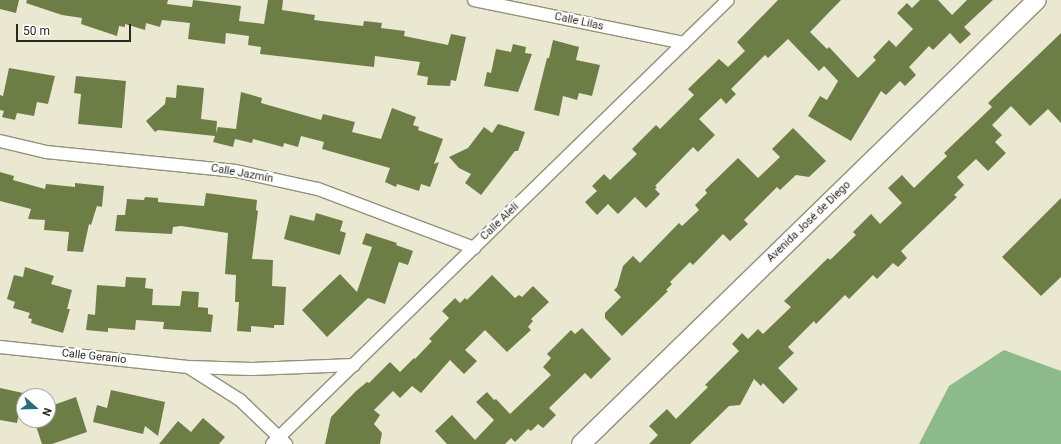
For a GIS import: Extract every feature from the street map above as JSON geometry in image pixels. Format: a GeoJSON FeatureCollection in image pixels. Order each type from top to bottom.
{"type":"FeatureCollection","features":[{"type":"Feature","properties":{"kind":"street","name":"Calle Lilas"},"geometry":{"type":"LineString","coordinates":[[474,0],[684,43]]}},
{"type":"Feature","properties":{"kind":"street","name":"Calle Alelí"},"geometry":{"type":"LineString","coordinates":[[279,442],[354,365],[728,0]]}},
{"type":"Feature","properties":{"kind":"street","name":"Avenida José de Diego"},"geometry":{"type":"LineString","coordinates":[[581,444],[1037,0]]}},
{"type":"Feature","properties":{"kind":"street","name":"Calle Jazmín"},"geometry":{"type":"LineString","coordinates":[[0,141],[46,152],[236,171],[318,189],[474,248]]}},
{"type":"Feature","properties":{"kind":"street","name":"Calle Geranio"},"geometry":{"type":"LineString","coordinates":[[0,347],[188,367],[252,369],[354,365]]}},
{"type":"Feature","properties":{"kind":"street","name":"Calle Geranio"},"geometry":{"type":"LineString","coordinates":[[188,367],[240,400],[279,442]]}},
{"type":"Feature","properties":{"kind":"shaded area"},"geometry":{"type":"Polygon","coordinates":[[[1004,350],[1061,371],[1061,444],[919,444],[949,386],[1004,350]]]}},
{"type":"Feature","properties":{"kind":"building"},"geometry":{"type":"Polygon","coordinates":[[[0,0],[19,0],[16,13],[0,9],[0,0]]]}},
{"type":"Feature","properties":{"kind":"building"},"geometry":{"type":"Polygon","coordinates":[[[27,0],[168,0],[167,4],[192,7],[193,0],[241,6],[239,21],[264,24],[268,0],[283,0],[282,10],[315,15],[314,20],[363,26],[364,21],[382,23],[381,28],[405,31],[404,36],[448,45],[451,34],[466,37],[456,81],[451,80],[450,86],[427,85],[428,77],[417,75],[420,62],[375,56],[374,67],[260,54],[261,47],[248,45],[249,36],[226,33],[225,44],[188,39],[190,23],[162,20],[160,27],[146,23],[145,30],[125,24],[125,27],[119,26],[117,36],[81,24],[82,18],[62,15],[26,3],[27,0]]]}},
{"type":"Feature","properties":{"kind":"building"},"geometry":{"type":"Polygon","coordinates":[[[778,0],[841,0],[810,32],[827,49],[829,47],[858,78],[876,60],[873,57],[889,40],[896,47],[913,29],[897,13],[907,3],[912,8],[920,0],[938,0],[952,15],[967,0],[993,0],[964,27],[971,34],[960,44],[950,33],[933,50],[929,46],[909,67],[916,75],[905,86],[900,81],[886,95],[881,91],[851,141],[808,116],[820,96],[827,100],[838,81],[824,66],[819,71],[788,39],[768,58],[765,55],[731,89],[736,94],[726,104],[721,98],[699,119],[715,135],[698,152],[693,147],[655,186],[657,187],[655,189],[660,194],[646,208],[635,197],[618,214],[608,204],[597,215],[585,202],[597,191],[592,186],[604,174],[610,180],[637,154],[632,149],[656,125],[660,129],[694,95],[688,89],[719,59],[728,67],[745,51],[737,42],[778,0]]]}},
{"type":"Feature","properties":{"kind":"building"},"geometry":{"type":"Polygon","coordinates":[[[1061,33],[1061,123],[1048,109],[1030,126],[1011,106],[992,125],[1002,135],[995,142],[1006,153],[988,171],[976,159],[957,177],[964,185],[954,195],[957,197],[901,251],[907,258],[898,267],[893,263],[877,279],[873,275],[849,299],[845,295],[816,324],[814,321],[788,347],[794,353],[778,368],[798,389],[783,404],[763,383],[761,386],[754,379],[740,405],[729,406],[690,444],[649,444],[658,435],[649,426],[667,409],[676,419],[708,387],[705,385],[739,351],[732,344],[742,333],[748,339],[758,329],[763,334],[791,307],[784,301],[828,258],[830,260],[856,235],[853,232],[871,214],[880,224],[902,203],[888,188],[902,175],[914,188],[947,156],[944,153],[992,107],[988,103],[1061,33]]]}},
{"type":"Feature","properties":{"kind":"building"},"geometry":{"type":"Polygon","coordinates":[[[553,40],[579,47],[576,60],[600,65],[592,96],[579,93],[577,100],[563,96],[559,116],[534,110],[553,40]]]}},
{"type":"Feature","properties":{"kind":"building"},"geometry":{"type":"Polygon","coordinates":[[[513,44],[526,47],[525,53],[532,54],[518,92],[484,86],[487,72],[491,73],[496,49],[511,52],[513,44]]]}},
{"type":"Feature","properties":{"kind":"building"},"geometry":{"type":"Polygon","coordinates":[[[9,68],[55,76],[48,104],[37,102],[34,116],[17,113],[15,120],[2,117],[4,111],[0,110],[0,95],[3,96],[9,68]]]}},
{"type":"Feature","properties":{"kind":"building"},"geometry":{"type":"Polygon","coordinates":[[[76,76],[126,81],[122,128],[78,124],[81,94],[74,93],[76,76]]]}},
{"type":"Feature","properties":{"kind":"building"},"geometry":{"type":"Polygon","coordinates":[[[177,85],[204,88],[201,119],[217,121],[216,133],[218,127],[236,129],[241,92],[262,98],[261,103],[321,120],[323,114],[355,122],[352,132],[381,139],[392,108],[416,117],[413,125],[419,127],[418,130],[443,139],[434,164],[439,162],[430,187],[421,184],[419,191],[397,184],[396,187],[385,182],[390,168],[322,149],[324,142],[301,136],[298,147],[284,143],[283,147],[253,139],[252,143],[235,139],[233,147],[213,142],[215,136],[158,130],[155,132],[146,121],[165,104],[166,97],[176,98],[177,85]]]}},
{"type":"Feature","properties":{"kind":"building"},"geometry":{"type":"Polygon","coordinates":[[[498,124],[525,132],[518,151],[515,151],[481,195],[465,183],[471,174],[459,168],[449,157],[468,148],[484,127],[492,133],[498,124]]]}},
{"type":"Feature","properties":{"kind":"building"},"geometry":{"type":"Polygon","coordinates":[[[793,128],[826,161],[809,177],[796,175],[780,190],[777,187],[744,220],[748,224],[730,241],[723,234],[693,265],[690,262],[670,282],[672,284],[666,290],[668,291],[622,336],[605,318],[605,313],[621,297],[614,290],[617,287],[623,266],[633,256],[640,263],[679,223],[682,226],[699,210],[695,205],[707,193],[705,190],[738,158],[758,178],[780,157],[772,149],[793,128]]]}},
{"type":"Feature","properties":{"kind":"building"},"geometry":{"type":"Polygon","coordinates":[[[0,172],[14,176],[13,180],[45,189],[46,184],[75,187],[75,183],[104,186],[102,207],[97,206],[91,225],[89,224],[83,252],[67,251],[69,232],[44,230],[45,220],[28,219],[31,209],[0,201],[0,172]]]}},
{"type":"Feature","properties":{"kind":"building"},"geometry":{"type":"Polygon","coordinates":[[[206,193],[257,200],[256,210],[258,211],[252,259],[273,260],[272,286],[286,287],[284,325],[274,325],[274,328],[251,326],[251,332],[237,331],[239,302],[235,302],[236,275],[225,274],[228,233],[181,226],[173,227],[172,234],[115,231],[117,215],[125,215],[127,199],[144,200],[145,197],[158,198],[158,202],[204,206],[206,193]]]}},
{"type":"Feature","properties":{"kind":"building"},"geometry":{"type":"Polygon","coordinates":[[[1061,198],[1061,277],[1041,296],[1002,257],[1061,198]]]}},
{"type":"Feature","properties":{"kind":"building"},"geometry":{"type":"Polygon","coordinates":[[[316,213],[343,221],[340,231],[346,233],[340,255],[284,239],[290,215],[314,221],[316,213]]]}},
{"type":"Feature","properties":{"kind":"building"},"geometry":{"type":"Polygon","coordinates":[[[366,233],[397,243],[396,245],[413,251],[408,265],[399,262],[385,304],[368,298],[327,337],[302,310],[340,274],[357,292],[372,247],[362,244],[366,233]]]}},
{"type":"Feature","properties":{"kind":"building"},"geometry":{"type":"Polygon","coordinates":[[[25,267],[54,276],[51,284],[72,290],[67,309],[70,309],[63,333],[31,323],[32,319],[28,318],[30,313],[13,308],[15,302],[7,299],[14,275],[23,277],[25,267]]]}},
{"type":"Feature","properties":{"kind":"building"},"geometry":{"type":"Polygon","coordinates":[[[492,275],[515,298],[519,295],[522,297],[533,286],[549,302],[531,319],[533,321],[528,327],[531,330],[507,352],[485,330],[465,350],[477,361],[464,374],[450,360],[421,393],[412,386],[400,398],[393,391],[374,410],[380,415],[374,424],[382,433],[380,444],[325,444],[331,417],[356,391],[367,382],[369,383],[390,362],[400,372],[432,341],[429,339],[449,318],[442,311],[455,298],[460,303],[465,298],[467,300],[492,275]]]}},
{"type":"Feature","properties":{"kind":"building"},"geometry":{"type":"Polygon","coordinates":[[[126,277],[146,278],[145,288],[153,289],[152,305],[180,306],[182,291],[199,292],[198,307],[208,308],[208,314],[213,315],[211,332],[163,329],[164,322],[136,320],[135,330],[108,328],[108,332],[86,330],[88,314],[95,315],[97,285],[125,287],[126,277]]]}},
{"type":"Feature","properties":{"kind":"building"},"geometry":{"type":"Polygon","coordinates":[[[582,328],[611,359],[591,379],[585,373],[549,408],[556,415],[543,428],[538,424],[531,431],[528,429],[515,442],[511,438],[505,444],[447,444],[435,431],[452,415],[475,440],[494,420],[476,402],[487,392],[510,414],[551,375],[543,367],[551,358],[547,354],[571,330],[575,334],[582,328]]]}},
{"type":"Feature","properties":{"kind":"building"},"geometry":{"type":"Polygon","coordinates":[[[0,388],[16,391],[16,423],[0,420],[0,388]]]}},
{"type":"Feature","properties":{"kind":"building"},"geometry":{"type":"Polygon","coordinates":[[[111,390],[165,402],[158,436],[145,426],[143,434],[93,422],[97,405],[107,408],[111,390]]]}},
{"type":"Feature","properties":{"kind":"building"},"geometry":{"type":"Polygon","coordinates":[[[76,397],[87,432],[52,444],[42,444],[37,428],[56,428],[56,404],[76,397]]]}},
{"type":"Feature","properties":{"kind":"building"},"geometry":{"type":"Polygon","coordinates":[[[203,418],[225,437],[219,444],[159,444],[178,421],[191,432],[203,418]]]}}]}
